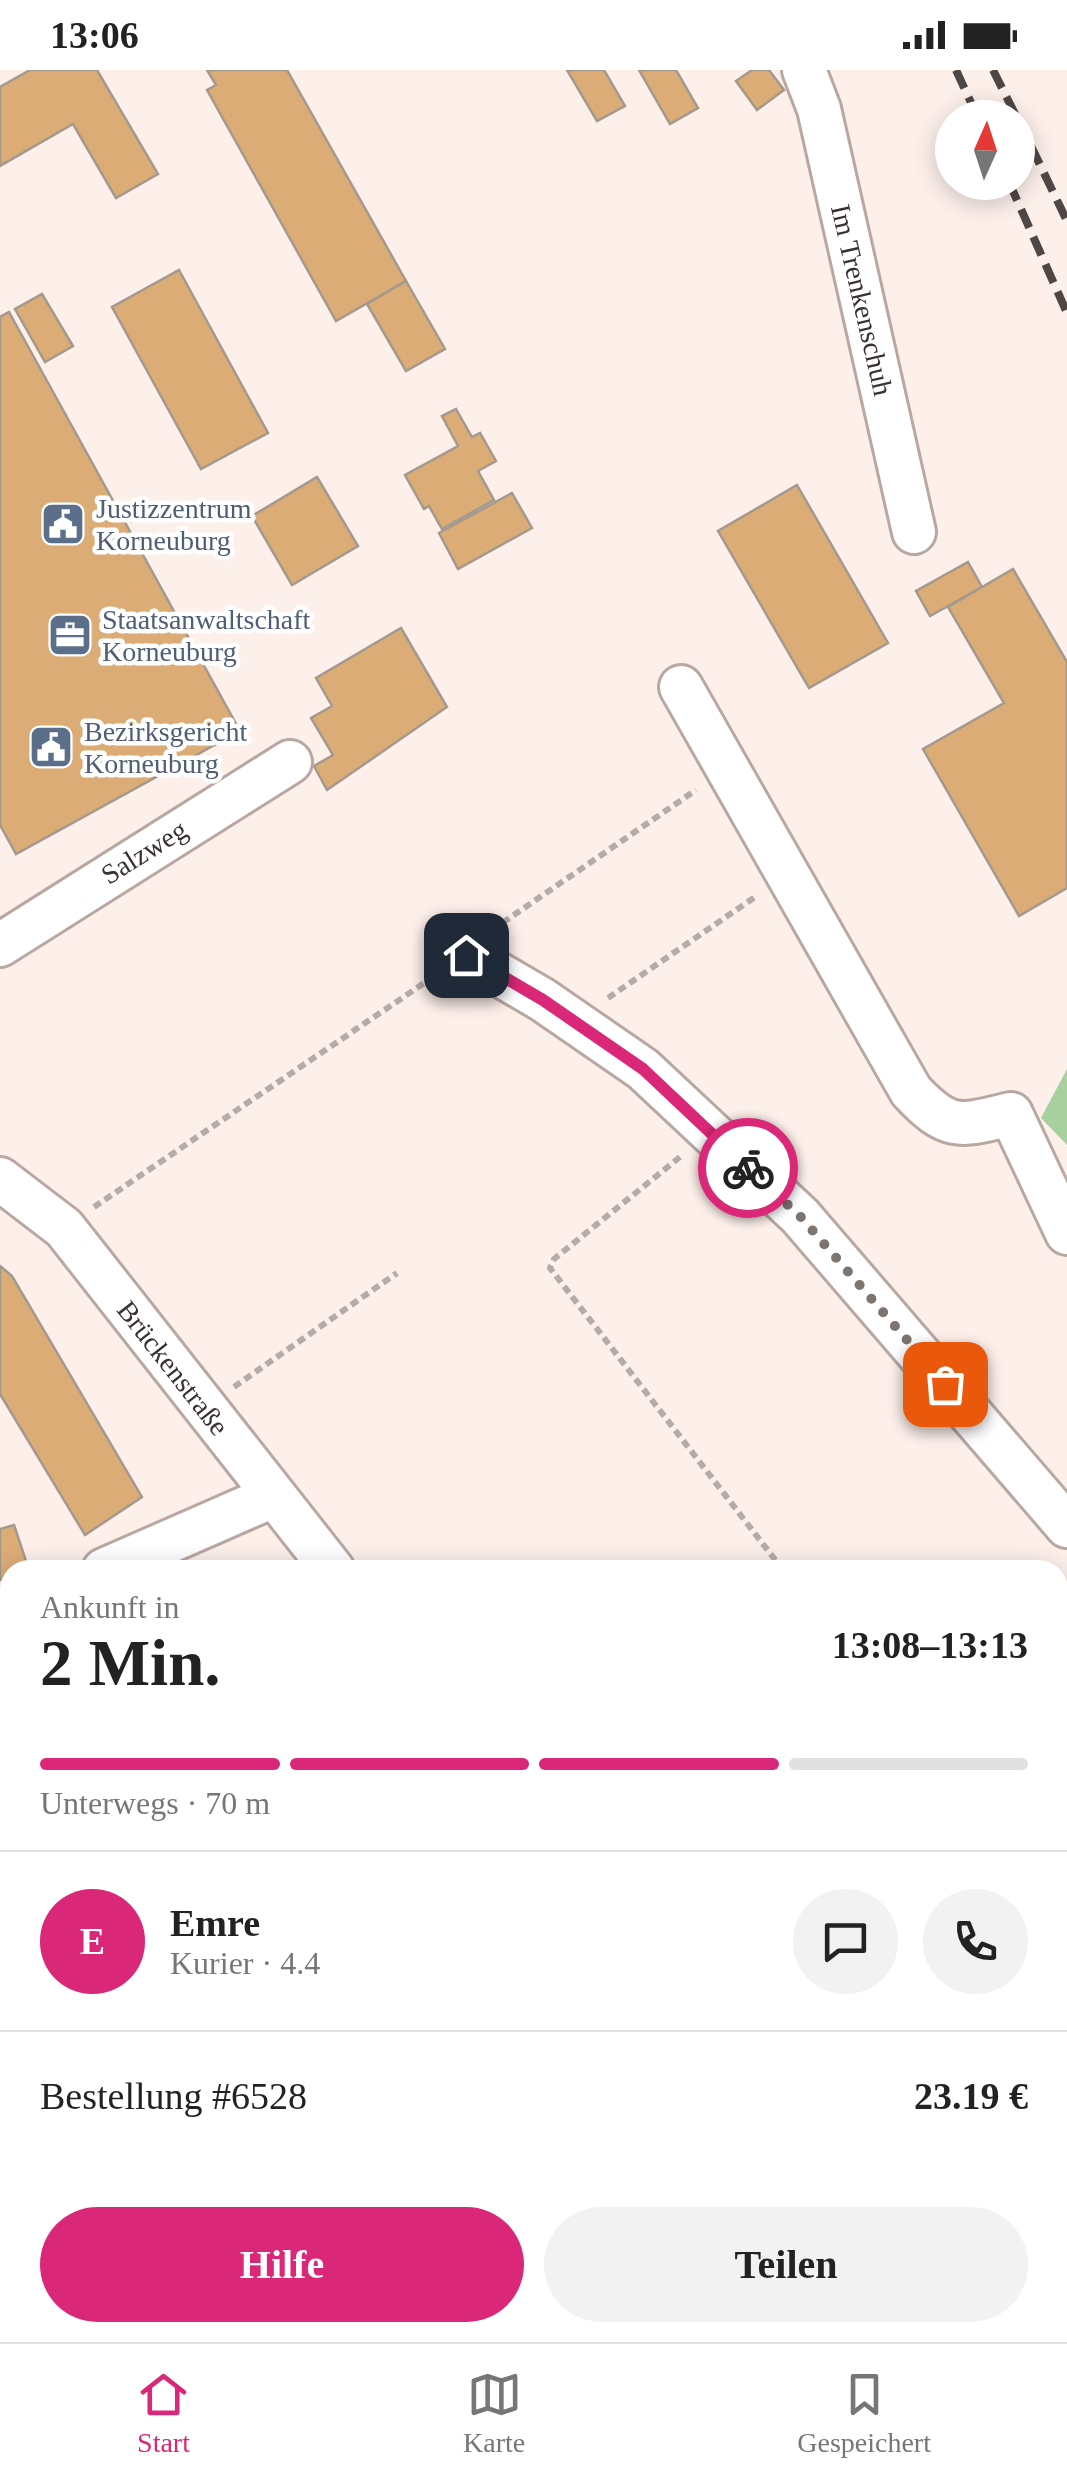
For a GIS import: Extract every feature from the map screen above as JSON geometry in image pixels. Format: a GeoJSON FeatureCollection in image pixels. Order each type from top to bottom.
{"type":"FeatureCollection","features":[{"type":"Feature","properties":{"kind":"street","name":"Im Trenkenschuh"},"geometry":{"type":"LineString","coordinates":[[804,70],[819,108],[914,532]]}},
{"type":"Feature","properties":{"kind":"street"},"geometry":{"type":"LineString","coordinates":[[681,687],[911,1091],[925,1106],[964,1125],[1011,1114],[1067,1234]]}},
{"type":"Feature","properties":{"kind":"street","name":"Salzweg"},"geometry":{"type":"LineString","coordinates":[[0,945],[290,762]]}},
{"type":"Feature","properties":{"kind":"street"},"geometry":{"type":"LineString","coordinates":[[466,955],[643,1069],[800,1216],[1067,1526]]}},
{"type":"Feature","properties":{"kind":"street","name":"Brückenstraße"},"geometry":{"type":"LineString","coordinates":[[0,1179],[64,1228],[325,1560]]}},
{"type":"Feature","properties":{"kind":"street"},"geometry":{"type":"LineString","coordinates":[[127,1560],[273,1496]]}},
{"type":"Feature","properties":{"kind":"path"},"geometry":{"type":"LineString","coordinates":[[64,1228],[466,955],[498,924],[727,769]]}},
{"type":"Feature","properties":{"kind":"path"},"geometry":{"type":"LineString","coordinates":[[574,1022],[787,875]]}},
{"type":"Feature","properties":{"kind":"path"},"geometry":{"type":"LineString","coordinates":[[710,1132],[554,1259],[550,1268],[776,1560]]}},
{"type":"Feature","properties":{"kind":"path"},"geometry":{"type":"LineString","coordinates":[[204,1407],[398,1273]]}},
{"type":"Feature","properties":{"kind":"green space"},"geometry":{"type":"Polygon","coordinates":[[[1067,1069],[1067,1145],[1041,1118],[1067,1069]]]}},
{"type":"Feature","properties":{"kind":"building"},"geometry":{"type":"Polygon","coordinates":[[[30,70],[97,70],[158,174],[116,198],[73,124],[0,166],[0,87],[30,70]]]}},
{"type":"Feature","properties":{"kind":"building"},"geometry":{"type":"Polygon","coordinates":[[[207,70],[287,70],[406,281],[336,321],[207,90],[216,85],[207,70]]]}},
{"type":"Feature","properties":{"kind":"building"},"geometry":{"type":"Polygon","coordinates":[[[567,70],[604,70],[625,106],[597,121],[567,70]]]}},
{"type":"Feature","properties":{"kind":"building"},"geometry":{"type":"Polygon","coordinates":[[[639,70],[676,70],[698,108],[670,124],[639,70]]]}},
{"type":"Feature","properties":{"kind":"building"},"geometry":{"type":"Polygon","coordinates":[[[752,70],[769,70],[784,90],[757,110],[736,81],[752,70]]]}},
{"type":"Feature","properties":{"kind":"building"},"geometry":{"type":"Polygon","coordinates":[[[179,270],[268,433],[201,469],[112,307],[179,270]]]}},
{"type":"Feature","properties":{"kind":"building"},"geometry":{"type":"Polygon","coordinates":[[[406,281],[445,349],[406,371],[367,304],[406,281]]]}},
{"type":"Feature","properties":{"kind":"building"},"geometry":{"type":"Polygon","coordinates":[[[42,294],[73,346],[45,362],[15,309],[42,294]]]}},
{"type":"Feature","properties":{"kind":"building","name":"Justizzentrum Korneuburg"},"geometry":{"type":"Polygon","coordinates":[[[9,312],[240,731],[16,854],[0,825],[0,317],[9,312]]]}},
{"type":"Feature","properties":{"kind":"building"},"geometry":{"type":"Polygon","coordinates":[[[456,409],[472,437],[480,433],[496,461],[478,471],[494,500],[442,529],[429,506],[424,509],[405,475],[458,446],[442,416],[456,409]]]}},
{"type":"Feature","properties":{"kind":"building"},"geometry":{"type":"Polygon","coordinates":[[[317,477],[358,546],[292,585],[252,516],[317,477]]]}},
{"type":"Feature","properties":{"kind":"building"},"geometry":{"type":"Polygon","coordinates":[[[797,485],[888,643],[809,688],[718,531],[797,485]]]}},
{"type":"Feature","properties":{"kind":"building"},"geometry":{"type":"Polygon","coordinates":[[[512,493],[532,528],[458,569],[439,533],[512,493]]]}},
{"type":"Feature","properties":{"kind":"building"},"geometry":{"type":"Polygon","coordinates":[[[968,562],[982,587],[930,616],[916,591],[968,562]]]}},
{"type":"Feature","properties":{"kind":"building"},"geometry":{"type":"Polygon","coordinates":[[[1013,569],[1067,662],[1067,888],[1019,916],[923,749],[1004,703],[948,607],[1013,569]]]}},
{"type":"Feature","properties":{"kind":"building"},"geometry":{"type":"Polygon","coordinates":[[[401,628],[447,707],[327,790],[314,766],[333,755],[311,718],[332,706],[316,678],[401,628]]]}},
{"type":"Feature","properties":{"kind":"building"},"geometry":{"type":"Polygon","coordinates":[[[0,1266],[12,1276],[142,1497],[85,1535],[0,1394],[0,1266]]]}},
{"type":"Feature","properties":{"kind":"building"},"geometry":{"type":"Polygon","coordinates":[[[14,1525],[26,1560],[0,1560],[0,1529],[14,1525]]]}},
{"type":"Feature","properties":{"kind":"railway"},"geometry":{"type":"LineString","coordinates":[[956,70],[970,100]]}},
{"type":"Feature","properties":{"kind":"railway"},"geometry":{"type":"LineString","coordinates":[[993,70],[1008,100]]}},
{"type":"Feature","properties":{"kind":"railway"},"geometry":{"type":"LineString","coordinates":[[1035,154],[1067,221]]}},
{"type":"Feature","properties":{"kind":"railway"},"geometry":{"type":"LineString","coordinates":[[1017,200],[1067,313]]}},
{"type":"Feature","properties":{"kind":"way so far"},"geometry":{"type":"LineString","coordinates":[[748,1168],[800,1216],[945,1384]]}},
{"type":"Feature","properties":{"kind":"place","name":"Justizzentrum Korneuburg"},"geometry":{"type":"Point","coordinates":[63,524]}},
{"type":"Feature","properties":{"kind":"place","name":"Staatsanwaltschaft Korneuburg"},"geometry":{"type":"Point","coordinates":[70,635]}},
{"type":"Feature","properties":{"kind":"place","name":"Bezirksgericht Korneuburg"},"geometry":{"type":"Point","coordinates":[51,747]}},
{"type":"Feature","properties":{"kind":"route"},"geometry":{"type":"LineString","coordinates":[[466,955],[543,1000],[643,1069],[748,1168]]}}]}
